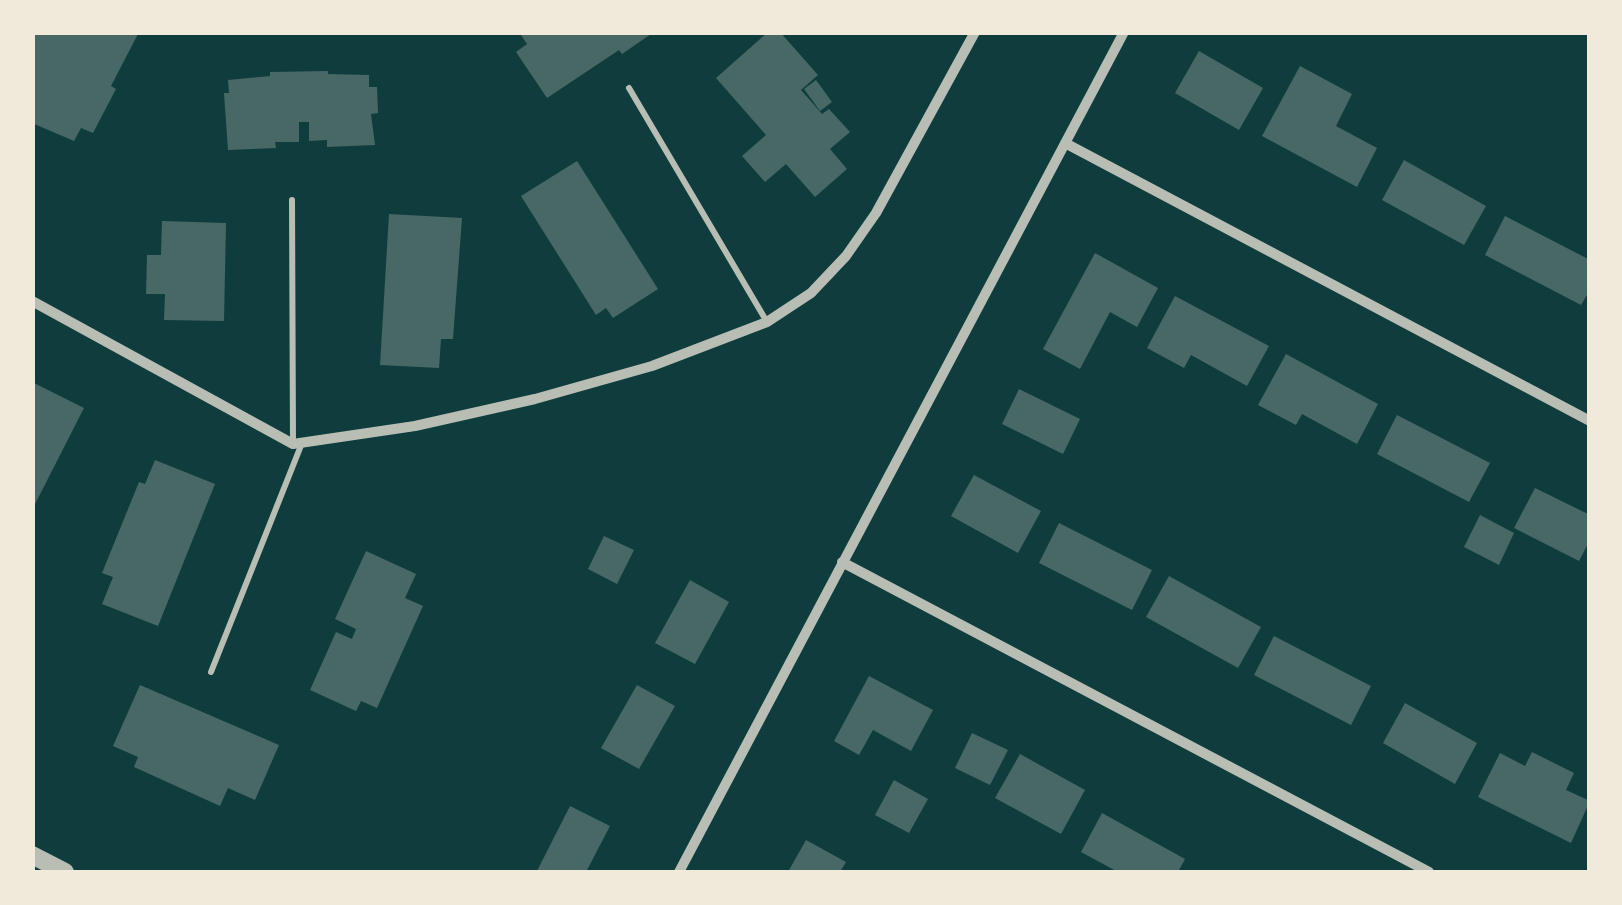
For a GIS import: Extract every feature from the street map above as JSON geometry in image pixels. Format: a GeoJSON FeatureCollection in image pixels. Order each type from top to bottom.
{"type":"FeatureCollection","features":[{"type":"Feature","properties":{"kind":"street"},"geometry":{"type":"LineString","coordinates":[[32,301],[298,443],[415,426],[535,399],[652,366],[767,322],[810,293],[846,256],[876,213],[975,32]]}},
{"type":"Feature","properties":{"kind":"street"},"geometry":{"type":"LineString","coordinates":[[679,872],[1124,32]]}},
{"type":"Feature","properties":{"kind":"street"},"geometry":{"type":"LineString","coordinates":[[1065,143],[1590,421]]}},
{"type":"Feature","properties":{"kind":"street"},"geometry":{"type":"LineString","coordinates":[[842,562],[1429,872]]}},
{"type":"Feature","properties":{"kind":"street"},"geometry":{"type":"LineString","coordinates":[[32,856],[65,872]]}},
{"type":"Feature","properties":{"kind":"lane"},"geometry":{"type":"LineString","coordinates":[[629,88],[767,322]]}},
{"type":"Feature","properties":{"kind":"lane"},"geometry":{"type":"LineString","coordinates":[[211,672],[298,443],[292,200]]}},
{"type":"Feature","properties":{"kind":"building"},"geometry":{"type":"Polygon","coordinates":[[[32,32],[139,32],[111,86],[116,89],[93,133],[81,128],[74,141],[32,123],[32,32]]]}},
{"type":"Feature","properties":{"kind":"building"},"geometry":{"type":"Polygon","coordinates":[[[654,32],[622,54],[619,50],[547,98],[516,52],[527,44],[521,35],[654,32]]]}},
{"type":"Feature","properties":{"kind":"building"},"geometry":{"type":"Polygon","coordinates":[[[768,32],[780,32],[818,75],[801,90],[822,114],[829,109],[850,132],[830,149],[847,169],[815,197],[786,164],[765,182],[742,156],[766,135],[716,78],[768,32]]]}},
{"type":"Feature","properties":{"kind":"building"},"geometry":{"type":"Polygon","coordinates":[[[1199,51],[1263,88],[1239,130],[1175,93],[1199,51]]]}},
{"type":"Feature","properties":{"kind":"building"},"geometry":{"type":"Polygon","coordinates":[[[1300,66],[1352,94],[1336,126],[1377,148],[1357,187],[1262,136],[1300,66]]]}},
{"type":"Feature","properties":{"kind":"building"},"geometry":{"type":"Polygon","coordinates":[[[270,72],[369,75],[369,87],[377,87],[378,113],[371,114],[375,145],[327,147],[327,140],[309,141],[309,122],[299,122],[299,142],[275,142],[276,148],[228,150],[224,93],[229,93],[228,80],[270,76],[270,72]]]}},
{"type":"Feature","properties":{"kind":"building"},"geometry":{"type":"Polygon","coordinates":[[[816,80],[832,102],[820,111],[804,89],[816,80]]]}},
{"type":"Feature","properties":{"kind":"building"},"geometry":{"type":"Polygon","coordinates":[[[1404,160],[1486,206],[1464,245],[1382,200],[1404,160]]]}},
{"type":"Feature","properties":{"kind":"building"},"geometry":{"type":"Polygon","coordinates":[[[577,161],[658,289],[613,318],[606,308],[596,315],[521,196],[577,161]]]}},
{"type":"Feature","properties":{"kind":"building"},"geometry":{"type":"Polygon","coordinates":[[[389,214],[462,218],[453,339],[441,339],[439,368],[380,365],[389,214]]]}},
{"type":"Feature","properties":{"kind":"building"},"geometry":{"type":"Polygon","coordinates":[[[1505,216],[1590,260],[1590,290],[1581,305],[1485,255],[1505,216]]]}},
{"type":"Feature","properties":{"kind":"building"},"geometry":{"type":"Polygon","coordinates":[[[162,221],[226,223],[224,321],[164,320],[165,294],[146,294],[147,255],[161,255],[162,221]]]}},
{"type":"Feature","properties":{"kind":"building"},"geometry":{"type":"Polygon","coordinates":[[[1095,253],[1158,288],[1137,327],[1110,312],[1080,369],[1043,349],[1095,253]]]}},
{"type":"Feature","properties":{"kind":"building"},"geometry":{"type":"Polygon","coordinates":[[[1175,296],[1269,346],[1247,386],[1191,355],[1184,368],[1147,348],[1175,296]]]}},
{"type":"Feature","properties":{"kind":"building"},"geometry":{"type":"Polygon","coordinates":[[[1286,354],[1378,404],[1357,444],[1302,414],[1296,425],[1258,405],[1286,354]]]}},
{"type":"Feature","properties":{"kind":"building"},"geometry":{"type":"Polygon","coordinates":[[[32,382],[84,408],[32,510],[32,382]]]}},
{"type":"Feature","properties":{"kind":"building"},"geometry":{"type":"Polygon","coordinates":[[[1019,389],[1080,419],[1063,454],[1002,424],[1019,389]]]}},
{"type":"Feature","properties":{"kind":"building"},"geometry":{"type":"Polygon","coordinates":[[[1397,415],[1490,463],[1469,502],[1377,454],[1397,415]]]}},
{"type":"Feature","properties":{"kind":"building"},"geometry":{"type":"Polygon","coordinates":[[[155,460],[215,484],[158,626],[102,604],[113,577],[102,573],[139,482],[145,484],[155,460]]]}},
{"type":"Feature","properties":{"kind":"building"},"geometry":{"type":"Polygon","coordinates":[[[974,475],[1041,511],[1018,553],[951,516],[974,475]]]}},
{"type":"Feature","properties":{"kind":"building"},"geometry":{"type":"Polygon","coordinates":[[[1535,488],[1590,515],[1590,540],[1579,561],[1514,528],[1535,488]]]}},
{"type":"Feature","properties":{"kind":"building"},"geometry":{"type":"Polygon","coordinates":[[[1480,515],[1514,533],[1499,565],[1464,547],[1480,515]]]}},
{"type":"Feature","properties":{"kind":"building"},"geometry":{"type":"Polygon","coordinates":[[[1059,523],[1152,570],[1132,610],[1039,563],[1059,523]]]}},
{"type":"Feature","properties":{"kind":"building"},"geometry":{"type":"Polygon","coordinates":[[[604,536],[634,550],[617,584],[588,569],[604,536]]]}},
{"type":"Feature","properties":{"kind":"building"},"geometry":{"type":"Polygon","coordinates":[[[366,551],[416,574],[405,598],[423,606],[377,708],[361,701],[356,711],[310,690],[336,632],[352,639],[356,629],[335,619],[366,551]]]}},
{"type":"Feature","properties":{"kind":"building"},"geometry":{"type":"Polygon","coordinates":[[[1169,576],[1261,627],[1238,668],[1146,617],[1169,576]]]}},
{"type":"Feature","properties":{"kind":"building"},"geometry":{"type":"Polygon","coordinates":[[[690,580],[729,602],[695,664],[655,643],[690,580]]]}},
{"type":"Feature","properties":{"kind":"building"},"geometry":{"type":"Polygon","coordinates":[[[1274,636],[1371,686],[1351,725],[1254,675],[1274,636]]]}},
{"type":"Feature","properties":{"kind":"building"},"geometry":{"type":"Polygon","coordinates":[[[869,676],[933,710],[911,751],[873,730],[859,755],[834,741],[869,676]]]}},
{"type":"Feature","properties":{"kind":"building"},"geometry":{"type":"Polygon","coordinates":[[[140,685],[279,745],[255,800],[228,788],[220,806],[134,767],[138,757],[113,746],[140,685]]]}},
{"type":"Feature","properties":{"kind":"building"},"geometry":{"type":"Polygon","coordinates":[[[637,685],[675,706],[639,769],[601,748],[637,685]]]}},
{"type":"Feature","properties":{"kind":"building"},"geometry":{"type":"Polygon","coordinates":[[[1405,703],[1477,743],[1455,784],[1383,743],[1405,703]]]}},
{"type":"Feature","properties":{"kind":"building"},"geometry":{"type":"Polygon","coordinates":[[[972,733],[1008,750],[990,785],[955,768],[972,733]]]}},
{"type":"Feature","properties":{"kind":"building"},"geometry":{"type":"Polygon","coordinates":[[[1532,752],[1574,773],[1566,790],[1590,801],[1571,843],[1478,797],[1500,753],[1525,766],[1532,752]]]}},
{"type":"Feature","properties":{"kind":"building"},"geometry":{"type":"Polygon","coordinates":[[[1020,754],[1085,790],[1061,834],[995,798],[1020,754]]]}},
{"type":"Feature","properties":{"kind":"building"},"geometry":{"type":"Polygon","coordinates":[[[894,780],[928,799],[909,833],[875,815],[894,780]]]}},
{"type":"Feature","properties":{"kind":"building"},"geometry":{"type":"Polygon","coordinates":[[[570,806],[610,826],[586,872],[537,871],[570,806]]]}},
{"type":"Feature","properties":{"kind":"building"},"geometry":{"type":"Polygon","coordinates":[[[1102,813],[1185,859],[1178,872],[1118,872],[1081,852],[1102,813]]]}},
{"type":"Feature","properties":{"kind":"building"},"geometry":{"type":"Polygon","coordinates":[[[806,840],[846,862],[840,872],[788,872],[806,840]]]}}]}
